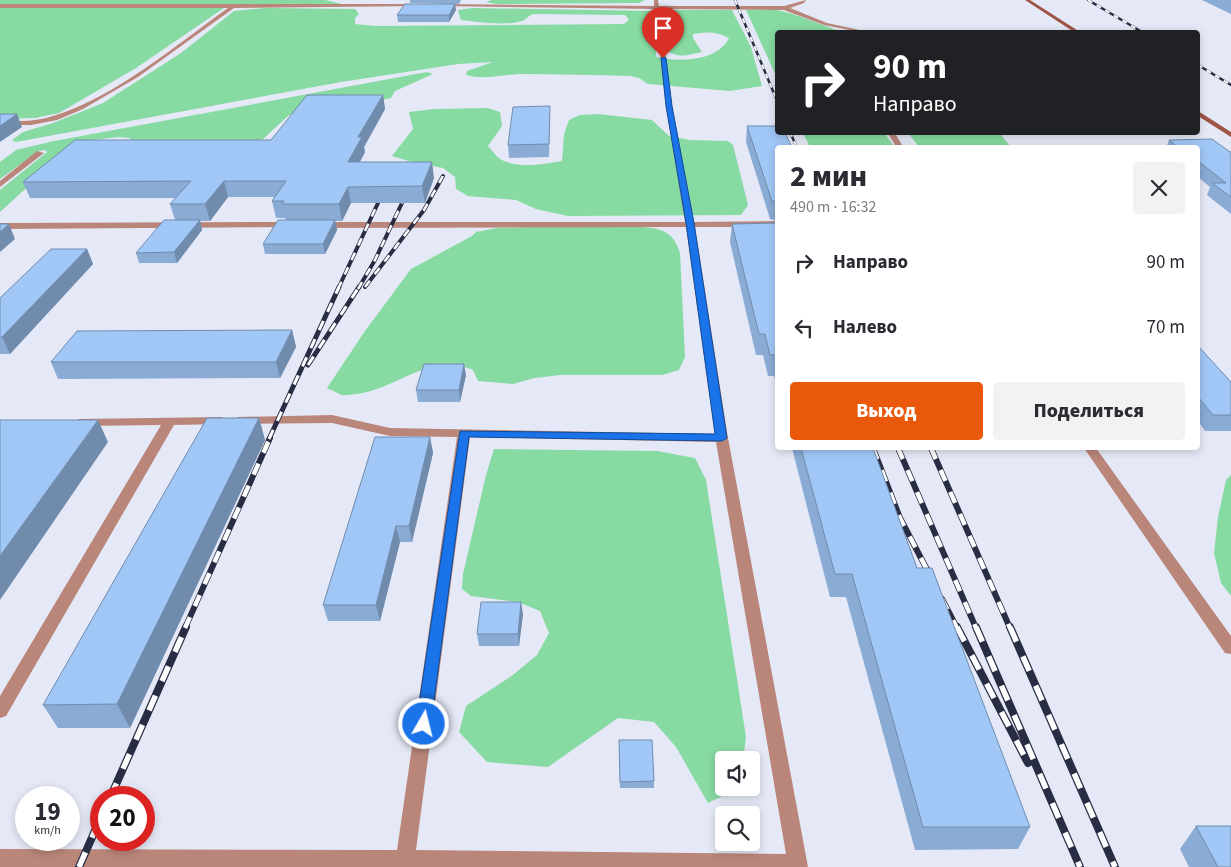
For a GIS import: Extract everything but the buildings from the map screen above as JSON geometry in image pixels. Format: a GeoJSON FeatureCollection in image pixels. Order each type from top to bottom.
{"type":"FeatureCollection","features":[{"type":"Feature","properties":{"kind":"street"},"geometry":{"type":"LineString","coordinates":[[1027,0],[1074,30]]}},
{"type":"Feature","properties":{"kind":"street"},"geometry":{"type":"LineString","coordinates":[[1200,113],[1231,134]]}},
{"type":"Feature","properties":{"kind":"lane"},"geometry":{"type":"LineString","coordinates":[[785,8],[804,0]]}},
{"type":"Feature","properties":{"kind":"lane"},"geometry":{"type":"LineString","coordinates":[[0,859],[248,858],[798,866],[722,438],[690,223],[669,106],[656,4]]}},
{"type":"Feature","properties":{"kind":"lane"},"geometry":{"type":"LineString","coordinates":[[437,6],[656,4],[785,8],[826,24],[849,30]]}},
{"type":"Feature","properties":{"kind":"lane"},"geometry":{"type":"LineString","coordinates":[[0,6],[427,6]]}},
{"type":"Feature","properties":{"kind":"lane"},"geometry":{"type":"LineString","coordinates":[[0,123],[30,123],[69,113],[114,89],[233,6]]}},
{"type":"Feature","properties":{"kind":"lane"},"geometry":{"type":"LineString","coordinates":[[0,184],[40,153]]}},
{"type":"Feature","properties":{"kind":"lane"},"geometry":{"type":"LineString","coordinates":[[0,226],[775,224]]}},
{"type":"Feature","properties":{"kind":"lane"},"geometry":{"type":"LineString","coordinates":[[70,422],[332,420],[390,432],[722,438]]}},
{"type":"Feature","properties":{"kind":"lane"},"geometry":{"type":"LineString","coordinates":[[0,711],[170,421]]}},
{"type":"Feature","properties":{"kind":"lane"},"geometry":{"type":"LineString","coordinates":[[405,860],[464,433]]}},
{"type":"Feature","properties":{"kind":"lane"},"geometry":{"type":"LineString","coordinates":[[1091,450],[1231,648]]}},
{"type":"Feature","properties":{"kind":"green space"},"geometry":{"type":"Polygon","coordinates":[[[0,0],[325,0],[342,4],[0,5],[0,0]]]}},
{"type":"Feature","properties":{"kind":"green space"},"geometry":{"type":"Polygon","coordinates":[[[492,0],[645,0],[639,3],[496,4],[486,2],[492,0]]]}},
{"type":"Feature","properties":{"kind":"green space"},"geometry":{"type":"Polygon","coordinates":[[[0,8],[224,8],[136,68],[59,113],[35,118],[0,119],[0,8]]]}},
{"type":"Feature","properties":{"kind":"green space"},"geometry":{"type":"Polygon","coordinates":[[[265,8],[355,9],[359,14],[355,18],[355,24],[375,26],[624,24],[629,20],[625,15],[535,14],[522,21],[507,23],[461,20],[458,10],[472,8],[653,11],[652,25],[655,29],[656,57],[675,60],[707,56],[716,52],[729,38],[711,33],[693,34],[693,38],[702,52],[683,56],[675,55],[667,50],[665,24],[661,10],[732,10],[751,47],[762,86],[730,91],[648,84],[639,78],[631,76],[519,74],[479,77],[466,75],[467,71],[493,62],[458,64],[341,82],[16,142],[12,140],[23,132],[53,123],[103,103],[181,53],[234,11],[265,8]]]}},
{"type":"Feature","properties":{"kind":"green space"},"geometry":{"type":"Polygon","coordinates":[[[773,9],[793,14],[837,30],[775,30],[775,74],[746,10],[773,9]]]}},
{"type":"Feature","properties":{"kind":"green space"},"geometry":{"type":"Polygon","coordinates":[[[427,72],[433,74],[395,91],[391,98],[305,107],[288,116],[263,139],[231,144],[133,141],[129,138],[119,137],[92,140],[76,147],[56,161],[0,212],[0,190],[47,152],[45,150],[39,151],[0,179],[0,162],[16,150],[54,141],[427,72]]]}},
{"type":"Feature","properties":{"kind":"green space"},"geometry":{"type":"Polygon","coordinates":[[[488,108],[500,112],[502,126],[488,146],[500,159],[516,164],[532,165],[562,161],[564,134],[569,120],[580,115],[598,114],[652,120],[669,136],[690,140],[728,141],[733,145],[748,205],[741,215],[568,216],[536,209],[516,200],[468,196],[456,189],[455,177],[443,168],[392,156],[413,129],[409,112],[434,109],[488,108]]]}},
{"type":"Feature","properties":{"kind":"green space"},"geometry":{"type":"Polygon","coordinates":[[[804,135],[886,135],[893,145],[809,145],[804,135]]]}},
{"type":"Feature","properties":{"kind":"green space"},"geometry":{"type":"Polygon","coordinates":[[[910,135],[1001,135],[1009,145],[917,145],[910,135]]]}},
{"type":"Feature","properties":{"kind":"green space"},"geometry":{"type":"Polygon","coordinates":[[[628,225],[653,228],[667,233],[672,237],[680,253],[685,357],[679,370],[662,375],[560,375],[535,378],[513,384],[478,381],[473,370],[442,365],[414,373],[372,391],[357,394],[341,395],[327,388],[365,331],[411,269],[476,232],[497,228],[628,225]]]}},
{"type":"Feature","properties":{"kind":"green space"},"geometry":{"type":"Polygon","coordinates":[[[494,449],[657,451],[695,458],[706,480],[746,737],[744,751],[715,751],[715,796],[722,796],[708,803],[676,747],[654,722],[618,718],[548,767],[487,762],[459,732],[466,706],[513,675],[537,655],[549,633],[540,611],[518,602],[471,596],[462,589],[463,574],[486,475],[494,449]]]}},
{"type":"Feature","properties":{"kind":"green space"},"geometry":{"type":"Polygon","coordinates":[[[1231,475],[1231,596],[1221,583],[1214,553],[1218,517],[1226,480],[1231,475]]]}},
{"type":"Feature","properties":{"kind":"railway"},"geometry":{"type":"LineString","coordinates":[[735,0],[775,96]]}},
{"type":"Feature","properties":{"kind":"railway"},"geometry":{"type":"LineString","coordinates":[[1088,0],[1139,30]]}},
{"type":"Feature","properties":{"kind":"railway"},"geometry":{"type":"LineString","coordinates":[[1200,66],[1231,85]]}},
{"type":"Feature","properties":{"kind":"railway"},"geometry":{"type":"LineString","coordinates":[[791,135],[796,145]]}},
{"type":"Feature","properties":{"kind":"railway"},"geometry":{"type":"LineString","coordinates":[[365,287],[424,210],[443,176]]}},
{"type":"Feature","properties":{"kind":"railway"},"geometry":{"type":"LineString","coordinates":[[338,289],[378,203]]}},
{"type":"Feature","properties":{"kind":"railway"},"geometry":{"type":"LineString","coordinates":[[358,289],[375,260],[402,203]]}},
{"type":"Feature","properties":{"kind":"railway"},"geometry":{"type":"LineString","coordinates":[[269,439],[339,287]]}},
{"type":"Feature","properties":{"kind":"railway"},"geometry":{"type":"LineString","coordinates":[[308,365],[359,287]]}},
{"type":"Feature","properties":{"kind":"railway"},"geometry":{"type":"LineString","coordinates":[[185,628],[270,438]]}},
{"type":"Feature","properties":{"kind":"railway"},"geometry":{"type":"LineString","coordinates":[[874,450],[900,518],[933,581]]}},
{"type":"Feature","properties":{"kind":"railway"},"geometry":{"type":"LineString","coordinates":[[899,450],[976,628]]}},
{"type":"Feature","properties":{"kind":"railway"},"geometry":{"type":"LineString","coordinates":[[932,450],[1010,628]]}},
{"type":"Feature","properties":{"kind":"railway"},"geometry":{"type":"LineString","coordinates":[[942,599],[957,628]]}},
{"type":"Feature","properties":{"kind":"railway"},"geometry":{"type":"LineString","coordinates":[[115,786],[186,627]]}},
{"type":"Feature","properties":{"kind":"railway"},"geometry":{"type":"LineString","coordinates":[[957,627],[1028,763]]}},
{"type":"Feature","properties":{"kind":"railway"},"geometry":{"type":"LineString","coordinates":[[976,627],[1080,867]]}},
{"type":"Feature","properties":{"kind":"railway"},"geometry":{"type":"LineString","coordinates":[[1010,627],[1115,867]]}},
{"type":"Feature","properties":{"kind":"railway"},"geometry":{"type":"LineString","coordinates":[[79,867],[90,842]]}},
{"type":"Feature","properties":{"kind":"route"},"geometry":{"type":"LineString","coordinates":[[424,724],[464,433],[722,438],[663,58]]}}]}
